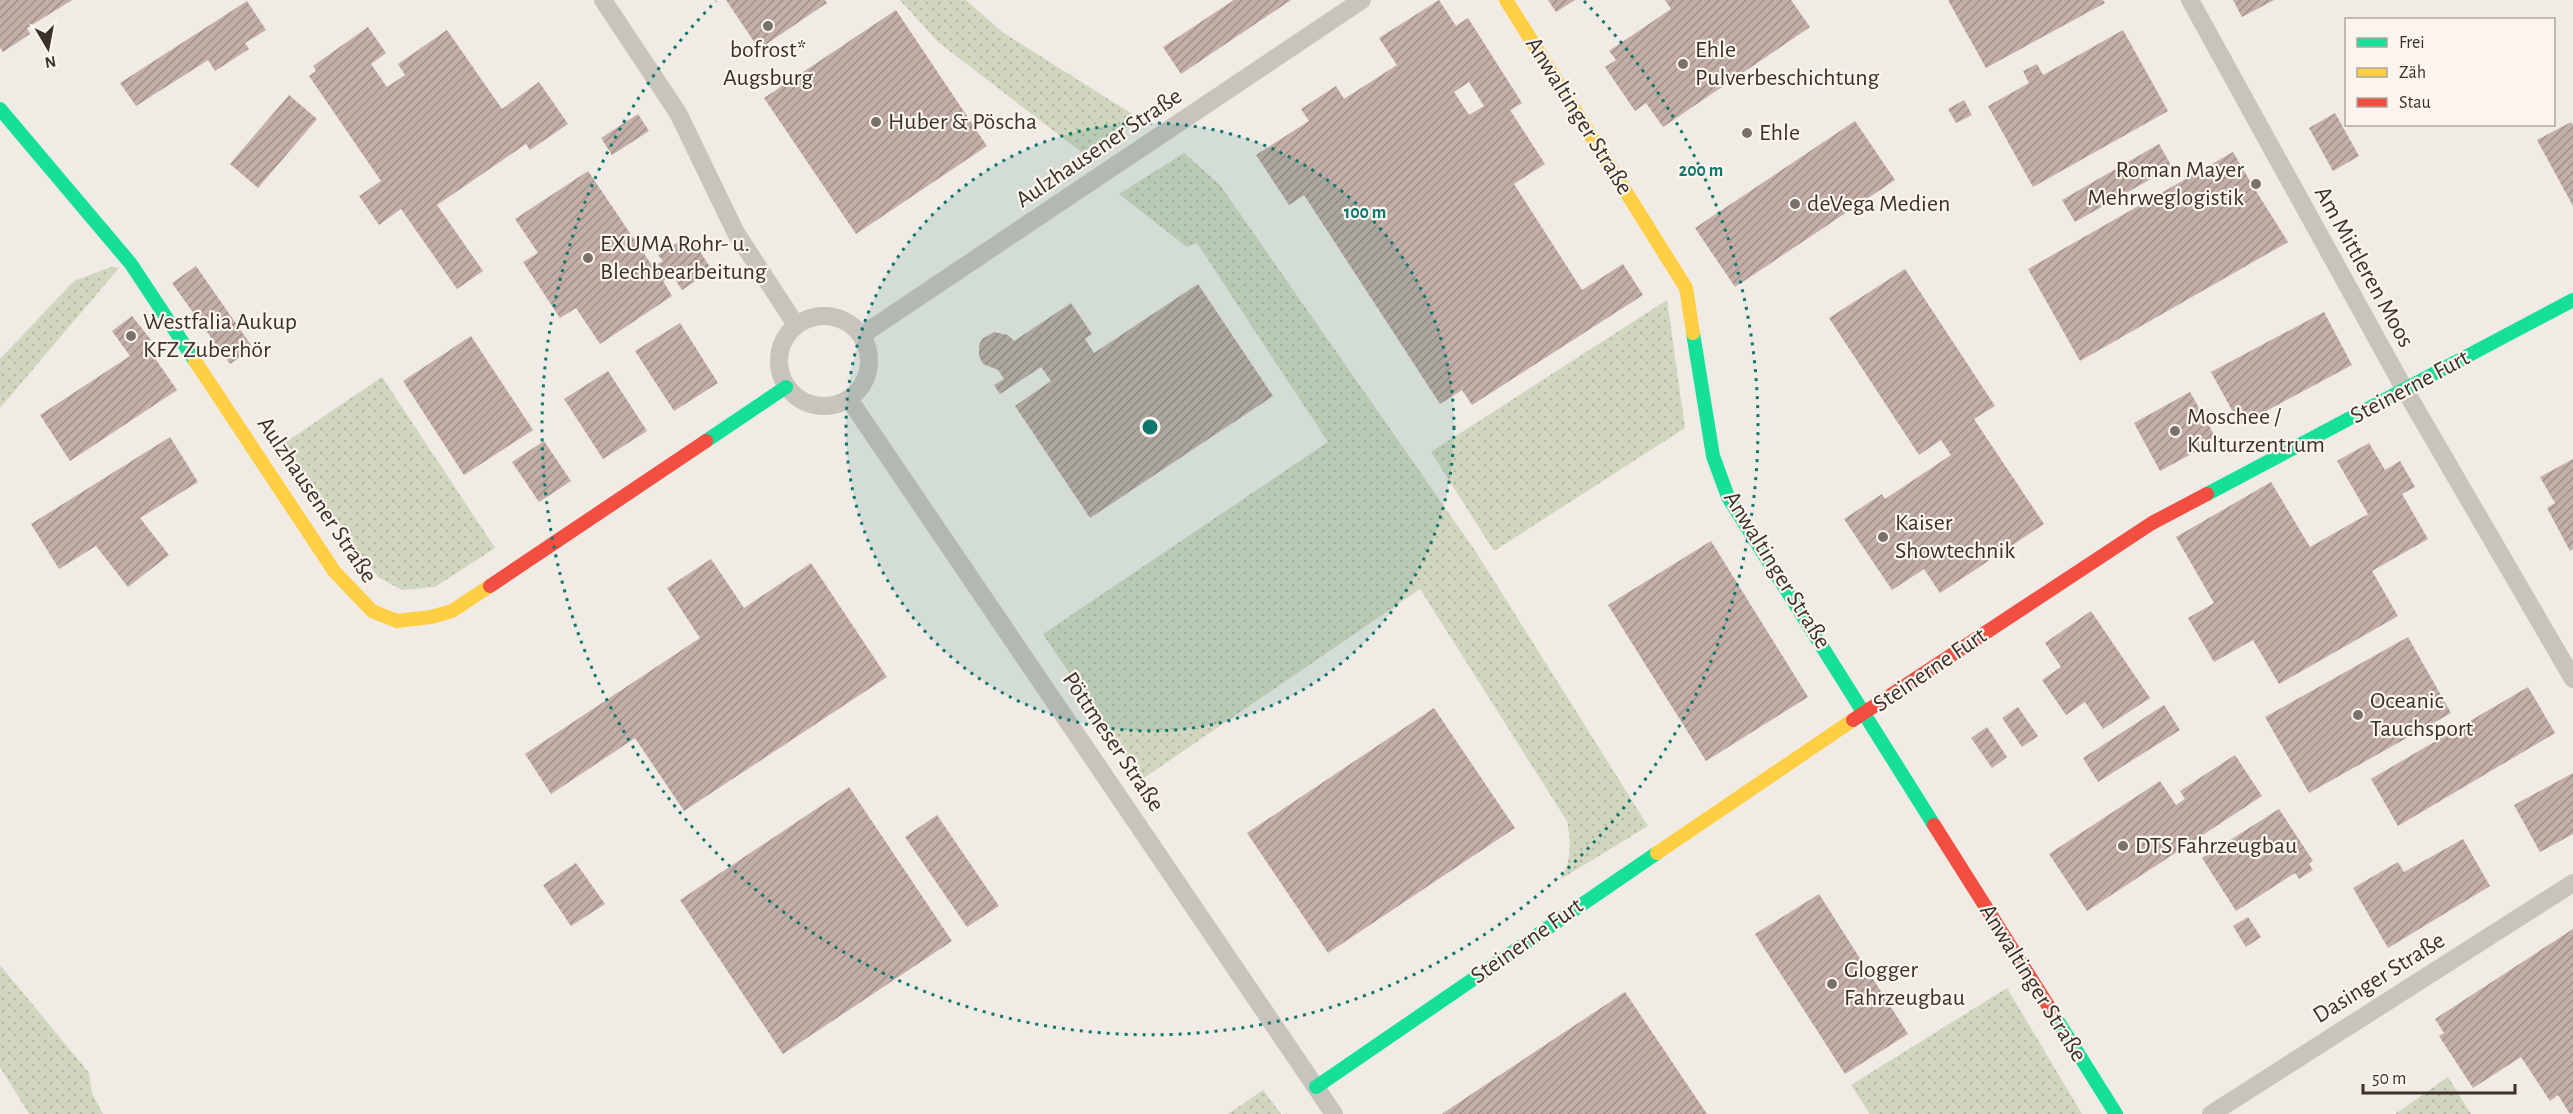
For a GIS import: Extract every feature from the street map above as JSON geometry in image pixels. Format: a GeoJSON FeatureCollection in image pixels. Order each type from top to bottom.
{"type":"FeatureCollection","features":[{"type":"Feature","properties":{"kind":"street"},"geometry":{"type":"LineString","coordinates":[[603,0],[678,113],[736,233],[796,325]]}},
{"type":"Feature","properties":{"kind":"street","name":"Aulzhausener Straße"},"geometry":{"type":"LineString","coordinates":[[862,336],[1362,0]]}},
{"type":"Feature","properties":{"kind":"street","name":"Anwaltinger Straße"},"geometry":{"type":"LineString","coordinates":[[1506,0],[1686,288],[1713,456],[1728,497],[2116,1114]]}},
{"type":"Feature","properties":{"kind":"street","name":"Am Mittleren Moos"},"geometry":{"type":"LineString","coordinates":[[2190,0],[2405,390],[2573,679]]}},
{"type":"Feature","properties":{"kind":"street","name":"Aulzhausener Straße"},"geometry":{"type":"LineString","coordinates":[[0,109],[131,264],[334,571],[357,602],[374,614],[395,621],[410,622],[452,611],[786,387]]}},
{"type":"Feature","properties":{"kind":"street","name":"Steinerne Furt"},"geometry":{"type":"LineString","coordinates":[[1316,1087],[1626,873],[2152,523],[2573,300]]}},
{"type":"Feature","properties":{"kind":"street"},"geometry":{"type":"LineString","coordinates":[[831,316],[853,326],[862,336],[868,348],[870,363],[867,377],[860,389],[849,399],[822,407],[802,400],[786,387],[778,361],[786,335],[796,325],[807,319],[831,316]]}},
{"type":"Feature","properties":{"kind":"street","name":"Pöttmeser Straße"},"geometry":{"type":"LineString","coordinates":[[849,399],[1334,1114]]}},
{"type":"Feature","properties":{"kind":"street","name":"Dasinger Straße"},"geometry":{"type":"LineString","coordinates":[[2211,1114],[2573,883]]}},
{"type":"Feature","properties":{"kind":"green space"},"geometry":{"type":"Polygon","coordinates":[[[900,0],[966,0],[1002,32],[1140,119],[1085,155],[938,42],[900,0]]]}},
{"type":"Feature","properties":{"kind":"green space"},"geometry":{"type":"Polygon","coordinates":[[[1184,153],[1220,185],[1476,552],[1648,826],[1561,879],[1570,851],[1567,821],[1420,589],[1141,780],[1043,634],[1328,442],[1197,243],[1187,247],[1119,194],[1184,153]]]}},
{"type":"Feature","properties":{"kind":"green space"},"geometry":{"type":"Polygon","coordinates":[[[111,267],[119,268],[0,408],[0,359],[74,281],[111,267]]]}},
{"type":"Feature","properties":{"kind":"green space"},"geometry":{"type":"Polygon","coordinates":[[[1667,300],[1685,428],[1494,551],[1431,452],[1667,300]]]}},
{"type":"Feature","properties":{"kind":"green space"},"geometry":{"type":"Polygon","coordinates":[[[382,377],[495,548],[435,587],[402,590],[378,577],[280,446],[382,377]]]}},
{"type":"Feature","properties":{"kind":"green space"},"geometry":{"type":"Polygon","coordinates":[[[0,965],[89,1073],[92,1093],[103,1114],[29,1114],[0,1067],[0,965]]]}},
{"type":"Feature","properties":{"kind":"green space"},"geometry":{"type":"Polygon","coordinates":[[[2007,988],[2082,1114],[1870,1114],[1851,1085],[2007,988]]]}},
{"type":"Feature","properties":{"kind":"green space"},"geometry":{"type":"Polygon","coordinates":[[[2448,1077],[2471,1114],[2395,1114],[2448,1077]]]}},
{"type":"Feature","properties":{"kind":"green space"},"geometry":{"type":"Polygon","coordinates":[[[1263,1090],[1281,1114],[1228,1114],[1263,1090]]]}},
{"type":"Feature","properties":{"kind":"building"},"geometry":{"type":"Polygon","coordinates":[[[0,0],[72,0],[27,28],[30,34],[3,52],[0,48],[0,0]]]}},
{"type":"Feature","properties":{"kind":"building","name":"bofrost* Augsburg"},"geometry":{"type":"Polygon","coordinates":[[[726,0],[825,0],[827,3],[759,49],[726,0]]]}},
{"type":"Feature","properties":{"kind":"building"},"geometry":{"type":"Polygon","coordinates":[[[1234,0],[1291,0],[1181,74],[1163,47],[1234,0]]]}},
{"type":"Feature","properties":{"kind":"building"},"geometry":{"type":"Polygon","coordinates":[[[1439,0],[1456,26],[1468,18],[1522,103],[1510,110],[1545,164],[1514,184],[1582,290],[1623,264],[1643,295],[1472,405],[1462,390],[1440,404],[1304,195],[1289,205],[1256,155],[1309,121],[1301,109],[1336,86],[1344,99],[1397,65],[1379,38],[1439,0]],[[1469,82],[1454,92],[1469,115],[1484,106],[1469,82]]]}},
{"type":"Feature","properties":{"kind":"building"},"geometry":{"type":"Polygon","coordinates":[[[1548,0],[1575,0],[1556,12],[1548,0]]]}},
{"type":"Feature","properties":{"kind":"building","name":"Ehle Pulverbeschichtung"},"geometry":{"type":"Polygon","coordinates":[[[1665,0],[1791,0],[1810,27],[1663,127],[1646,103],[1635,111],[1605,67],[1616,60],[1609,51],[1671,9],[1665,0]]]}},
{"type":"Feature","properties":{"kind":"building"},"geometry":{"type":"Polygon","coordinates":[[[1948,0],[2103,0],[2105,3],[1986,68],[1948,0]]]}},
{"type":"Feature","properties":{"kind":"building"},"geometry":{"type":"Polygon","coordinates":[[[2233,0],[2274,0],[2242,17],[2233,0]]]}},
{"type":"Feature","properties":{"kind":"building"},"geometry":{"type":"Polygon","coordinates":[[[247,1],[266,30],[245,43],[249,49],[215,71],[208,60],[136,106],[120,83],[247,1]]]}},
{"type":"Feature","properties":{"kind":"building","name":"Huber & Pöscha"},"geometry":{"type":"Polygon","coordinates":[[[896,10],[987,146],[856,234],[764,98],[896,10]]]}},
{"type":"Feature","properties":{"kind":"building"},"geometry":{"type":"Polygon","coordinates":[[[368,27],[386,53],[371,64],[387,87],[405,75],[398,64],[447,30],[502,109],[539,82],[568,124],[530,150],[526,144],[437,205],[483,271],[457,289],[401,209],[379,225],[359,196],[381,181],[309,76],[316,71],[313,66],[368,27]]]}},
{"type":"Feature","properties":{"kind":"building"},"geometry":{"type":"Polygon","coordinates":[[[2123,30],[2168,111],[2033,187],[1988,106],[2029,83],[2023,71],[2037,64],[2043,75],[2123,30]]]}},
{"type":"Feature","properties":{"kind":"building"},"geometry":{"type":"Polygon","coordinates":[[[289,95],[317,119],[258,188],[230,164],[289,95]]]}},
{"type":"Feature","properties":{"kind":"building"},"geometry":{"type":"Polygon","coordinates":[[[1964,100],[1972,115],[1956,123],[1948,109],[1964,100]]]}},
{"type":"Feature","properties":{"kind":"building"},"geometry":{"type":"Polygon","coordinates":[[[2335,113],[2359,156],[2333,171],[2309,128],[2335,113]]]}},
{"type":"Feature","properties":{"kind":"building"},"geometry":{"type":"Polygon","coordinates":[[[638,114],[649,131],[612,155],[601,138],[638,114]]]}},
{"type":"Feature","properties":{"kind":"building","name":"deVega Medien"},"geometry":{"type":"Polygon","coordinates":[[[1855,121],[1895,180],[1735,287],[1695,228],[1855,121]]]}},
{"type":"Feature","properties":{"kind":"building"},"geometry":{"type":"Polygon","coordinates":[[[2571,122],[2573,125],[2573,206],[2537,140],[2571,122]]]}},
{"type":"Feature","properties":{"kind":"building"},"geometry":{"type":"Polygon","coordinates":[[[2159,144],[2172,167],[2075,222],[2062,200],[2159,144]]]}},
{"type":"Feature","properties":{"kind":"building"},"geometry":{"type":"Polygon","coordinates":[[[2233,152],[2250,181],[2253,179],[2259,189],[2256,191],[2288,242],[2080,361],[2028,269],[2233,152]]]}},
{"type":"Feature","properties":{"kind":"building","name":"EXUMA Rohr- u. Blechbearbeitung"},"geometry":{"type":"Polygon","coordinates":[[[588,171],[653,267],[663,261],[658,255],[689,235],[712,270],[682,290],[672,275],[663,281],[672,296],[600,344],[576,308],[560,318],[523,262],[538,253],[515,219],[588,171]]]}},
{"type":"Feature","properties":{"kind":"building"},"geometry":{"type":"Polygon","coordinates":[[[196,266],[253,348],[230,364],[172,283],[196,266]]]}},
{"type":"Feature","properties":{"kind":"building"},"geometry":{"type":"Polygon","coordinates":[[[1905,269],[1995,406],[1974,419],[2044,524],[1940,593],[1924,569],[1892,590],[1844,519],[1882,494],[1885,499],[1951,455],[1941,440],[1919,455],[1829,318],[1905,269]]]}},
{"type":"Feature","properties":{"kind":"building"},"geometry":{"type":"Polygon","coordinates":[[[1198,284],[1273,396],[1090,518],[1015,406],[1051,381],[1041,367],[1000,394],[994,385],[1004,379],[998,370],[983,364],[979,356],[979,345],[982,339],[994,332],[1008,335],[1014,341],[1071,303],[1092,334],[1085,339],[1094,353],[1198,284]]]}},
{"type":"Feature","properties":{"kind":"building"},"geometry":{"type":"Polygon","coordinates":[[[2324,312],[2352,365],[2240,425],[2211,372],[2324,312]]]}},
{"type":"Feature","properties":{"kind":"building"},"geometry":{"type":"Polygon","coordinates":[[[132,316],[151,340],[145,344],[177,390],[70,461],[40,415],[130,356],[112,331],[132,316]]]}},
{"type":"Feature","properties":{"kind":"building"},"geometry":{"type":"Polygon","coordinates":[[[680,323],[718,383],[674,411],[635,351],[680,323]]]}},
{"type":"Feature","properties":{"kind":"building"},"geometry":{"type":"Polygon","coordinates":[[[471,336],[533,430],[464,475],[403,381],[471,336]]]}},
{"type":"Feature","properties":{"kind":"building"},"geometry":{"type":"Polygon","coordinates":[[[608,371],[647,431],[603,459],[564,399],[608,371]]]}},
{"type":"Feature","properties":{"kind":"building","name":"Moschee / Kulturzentrum"},"geometry":{"type":"Polygon","coordinates":[[[2190,392],[2217,440],[2160,471],[2134,423],[2190,392]]]}},
{"type":"Feature","properties":{"kind":"building"},"geometry":{"type":"Polygon","coordinates":[[[170,437],[198,482],[140,518],[169,555],[128,587],[96,546],[59,569],[31,524],[170,437]]]}},
{"type":"Feature","properties":{"kind":"building"},"geometry":{"type":"Polygon","coordinates":[[[544,441],[571,481],[539,502],[512,462],[544,441]]]}},
{"type":"Feature","properties":{"kind":"building"},"geometry":{"type":"Polygon","coordinates":[[[2369,443],[2385,470],[2400,461],[2415,487],[2402,494],[2428,539],[2372,571],[2398,616],[2279,684],[2253,640],[2214,662],[2188,618],[2214,603],[2176,537],[2271,482],[2310,547],[2368,514],[2337,461],[2369,443]]]}},
{"type":"Feature","properties":{"kind":"building"},"geometry":{"type":"Polygon","coordinates":[[[2573,459],[2573,549],[2570,551],[2547,508],[2555,503],[2540,477],[2573,459]]]}},
{"type":"Feature","properties":{"kind":"building"},"geometry":{"type":"Polygon","coordinates":[[[1711,541],[1808,697],[1706,761],[1608,605],[1711,541]]]}},
{"type":"Feature","properties":{"kind":"building"},"geometry":{"type":"Polygon","coordinates":[[[711,559],[744,608],[811,563],[887,677],[684,811],[635,738],[551,794],[525,754],[700,638],[667,588],[711,559]]]}},
{"type":"Feature","properties":{"kind":"building"},"geometry":{"type":"Polygon","coordinates":[[[2091,611],[2150,698],[2103,729],[2085,702],[2066,715],[2042,680],[2061,667],[2045,643],[2091,611]]]}},
{"type":"Feature","properties":{"kind":"building","name":"Oceanic Tauchsport"},"geometry":{"type":"Polygon","coordinates":[[[2408,637],[2451,713],[2309,793],[2265,717],[2408,637]]]}},
{"type":"Feature","properties":{"kind":"building"},"geometry":{"type":"Polygon","coordinates":[[[2528,687],[2555,733],[2398,826],[2371,779],[2528,687]]]}},
{"type":"Feature","properties":{"kind":"building"},"geometry":{"type":"Polygon","coordinates":[[[2164,705],[2180,730],[2098,782],[2083,758],[2164,705]]]}},
{"type":"Feature","properties":{"kind":"building"},"geometry":{"type":"Polygon","coordinates":[[[2018,707],[2038,736],[2022,747],[2002,718],[2018,707]]]}},
{"type":"Feature","properties":{"kind":"building"},"geometry":{"type":"Polygon","coordinates":[[[1434,708],[1515,828],[1328,953],[1247,833],[1434,708]]]}},
{"type":"Feature","properties":{"kind":"building"},"geometry":{"type":"Polygon","coordinates":[[[1987,727],[2007,757],[1992,768],[1971,738],[1987,727]]]}},
{"type":"Feature","properties":{"kind":"building","name":"DTS Fahrzeugbau"},"geometry":{"type":"Polygon","coordinates":[[[2235,755],[2262,796],[2087,911],[2049,854],[2160,781],[2176,805],[2185,799],[2180,791],[2235,755]]]}},
{"type":"Feature","properties":{"kind":"building"},"geometry":{"type":"Polygon","coordinates":[[[2573,773],[2573,834],[2540,852],[2514,805],[2573,773]]]}},
{"type":"Feature","properties":{"kind":"building"},"geometry":{"type":"Polygon","coordinates":[[[849,787],[952,941],[783,1054],[680,900],[849,787]]]}},
{"type":"Feature","properties":{"kind":"building"},"geometry":{"type":"Polygon","coordinates":[[[2279,809],[2313,861],[2309,864],[2313,870],[2299,879],[2295,873],[2236,911],[2202,858],[2279,809]]]}},
{"type":"Feature","properties":{"kind":"building"},"geometry":{"type":"Polygon","coordinates":[[[937,815],[999,906],[967,927],[905,837],[937,815]]]}},
{"type":"Feature","properties":{"kind":"building"},"geometry":{"type":"Polygon","coordinates":[[[2463,839],[2490,886],[2388,948],[2353,888],[2398,862],[2404,872],[2463,839]]]}},
{"type":"Feature","properties":{"kind":"building"},"geometry":{"type":"Polygon","coordinates":[[[576,863],[605,904],[571,926],[543,885],[576,863]]]}},
{"type":"Feature","properties":{"kind":"building","name":"Glogger Fahrzeugbau"},"geometry":{"type":"Polygon","coordinates":[[[1819,894],[1908,1034],[1845,1074],[1755,934],[1819,894]]]}},
{"type":"Feature","properties":{"kind":"building"},"geometry":{"type":"Polygon","coordinates":[[[2248,917],[2261,937],[2246,947],[2233,926],[2248,917]]]}},
{"type":"Feature","properties":{"kind":"building"},"geometry":{"type":"Polygon","coordinates":[[[2573,929],[2573,1113],[2570,1114],[2558,1095],[2550,1101],[2521,1057],[2473,1088],[2439,1036],[2444,1033],[2435,1019],[2573,929]]]}},
{"type":"Feature","properties":{"kind":"building"},"geometry":{"type":"Polygon","coordinates":[[[1625,992],[1707,1114],[1442,1114],[1497,1077],[1625,992]]]}},
{"type":"Feature","properties":{"kind":"traffic: fast"},"geometry":{"type":"LineString","coordinates":[[0,109],[131,264],[195,361]]}},
{"type":"Feature","properties":{"kind":"traffic: fast"},"geometry":{"type":"LineString","coordinates":[[2207,494],[2573,300]]}},
{"type":"Feature","properties":{"kind":"traffic: fast"},"geometry":{"type":"LineString","coordinates":[[1693,333],[1713,456],[1728,497],[1934,825]]}},
{"type":"Feature","properties":{"kind":"traffic: fast"},"geometry":{"type":"LineString","coordinates":[[706,441],[786,387]]}},
{"type":"Feature","properties":{"kind":"traffic: fast"},"geometry":{"type":"LineString","coordinates":[[1316,1087],[1657,853]]}},
{"type":"Feature","properties":{"kind":"traffic: fast"},"geometry":{"type":"LineString","coordinates":[[2054,1015],[2116,1114]]}},
{"type":"Feature","properties":{"kind":"traffic: slow"},"geometry":{"type":"LineString","coordinates":[[1506,0],[1686,288],[1693,333]]}},
{"type":"Feature","properties":{"kind":"traffic: slow"},"geometry":{"type":"LineString","coordinates":[[195,361],[334,571],[372,611],[397,621],[431,617],[452,611],[490,586]]}},
{"type":"Feature","properties":{"kind":"traffic: slow"},"geometry":{"type":"LineString","coordinates":[[1657,853],[1853,720]]}},
{"type":"Feature","properties":{"kind":"traffic: jam"},"geometry":{"type":"LineString","coordinates":[[490,586],[706,441]]}},
{"type":"Feature","properties":{"kind":"traffic: jam"},"geometry":{"type":"LineString","coordinates":[[1853,720],[2152,523],[2207,494]]}},
{"type":"Feature","properties":{"kind":"traffic: jam"},"geometry":{"type":"LineString","coordinates":[[1934,825],[2054,1015]]}},
{"type":"Feature","properties":{"kind":"place","name":"bofrost* Augsburg"},"geometry":{"type":"Point","coordinates":[768,26]}},
{"type":"Feature","properties":{"kind":"place","name":"Ehle Pulverbeschichtung"},"geometry":{"type":"Point","coordinates":[1683,64]}},
{"type":"Feature","properties":{"kind":"place","name":"Huber & Pöscha"},"geometry":{"type":"Point","coordinates":[876,122]}},
{"type":"Feature","properties":{"kind":"place","name":"Ehle"},"geometry":{"type":"Point","coordinates":[1747,133]}},
{"type":"Feature","properties":{"kind":"place","name":"Roman Mayer Mehrweglogistik"},"geometry":{"type":"Point","coordinates":[2256,184]}},
{"type":"Feature","properties":{"kind":"place","name":"deVega Medien"},"geometry":{"type":"Point","coordinates":[1795,204]}},
{"type":"Feature","properties":{"kind":"place","name":"EXUMA Rohr- u. Blechbearbeitung"},"geometry":{"type":"Point","coordinates":[588,258]}},
{"type":"Feature","properties":{"kind":"place","name":"Westfalia Aukup KFZ Zuberhör"},"geometry":{"type":"Point","coordinates":[131,336]}},
{"type":"Feature","properties":{"kind":"place","name":"Moschee / Kulturzentrum"},"geometry":{"type":"Point","coordinates":[2175,431]}},
{"type":"Feature","properties":{"kind":"place","name":"Kaiser Showtechnik"},"geometry":{"type":"Point","coordinates":[1883,537]}},
{"type":"Feature","properties":{"kind":"place","name":"Oceanic Tauchsport"},"geometry":{"type":"Point","coordinates":[2358,715]}},
{"type":"Feature","properties":{"kind":"place","name":"DTS Fahrzeugbau"},"geometry":{"type":"Point","coordinates":[2123,846]}},
{"type":"Feature","properties":{"kind":"place","name":"Glogger Fahrzeugbau"},"geometry":{"type":"Point","coordinates":[1832,984]}}]}
